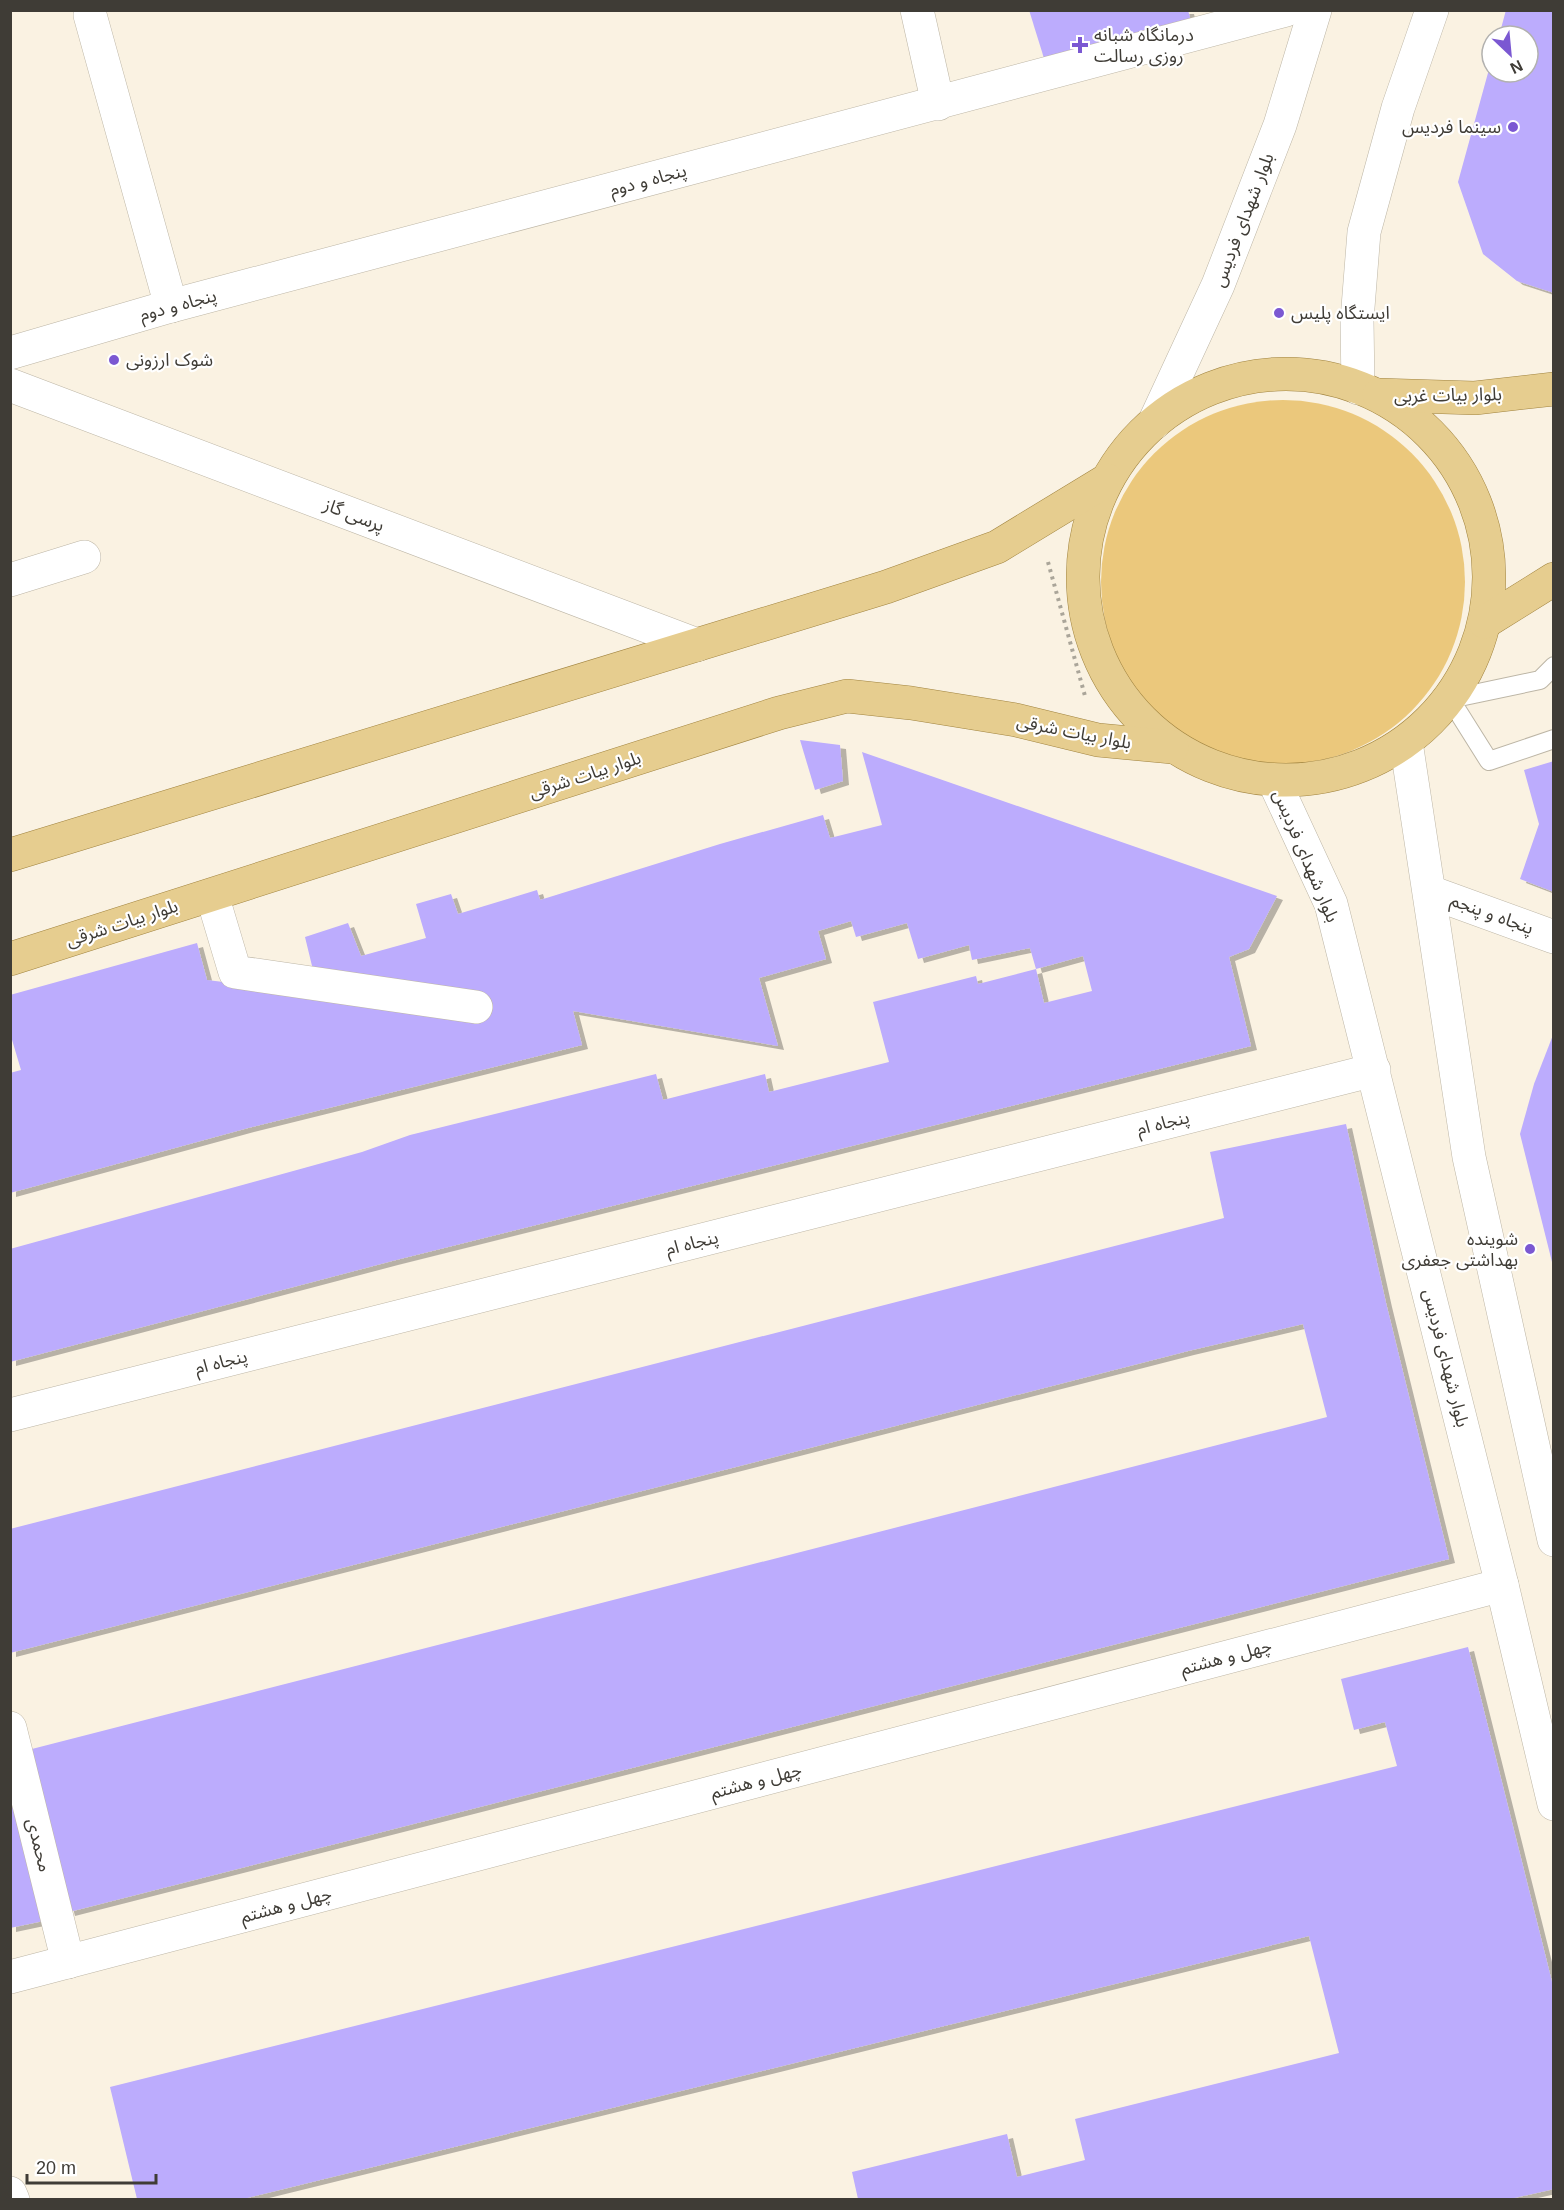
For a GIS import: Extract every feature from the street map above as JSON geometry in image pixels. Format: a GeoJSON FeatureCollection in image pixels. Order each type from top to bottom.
{"type":"FeatureCollection","features":[{"type":"Feature","properties":{"kind":"main road"},"geometry":{"type":"LineString","coordinates":[[1287,374],[1334,379],[1369,392],[1424,426],[1458,467],[1481,516],[1490,569],[1485,622],[1472,662],[1450,699],[1430,722],[1406,742],[1344,773],[1274,781],[1221,771],[1172,747],[1128,706],[1097,655],[1083,597],[1086,536],[1107,480],[1128,449],[1154,423],[1194,396],[1239,380],[1287,374]]}},
{"type":"Feature","properties":{"kind":"main road","name":"بلوار بیات غربی"},"geometry":{"type":"LineString","coordinates":[[1369,392],[1475,398],[1554,389]]}},
{"type":"Feature","properties":{"kind":"main road"},"geometry":{"type":"LineString","coordinates":[[10,855],[886,587],[997,547],[1107,480]]}},
{"type":"Feature","properties":{"kind":"main road"},"geometry":{"type":"LineString","coordinates":[[1485,622],[1554,579]]}},
{"type":"Feature","properties":{"kind":"main road","name":"بلوار بیات شرقی"},"geometry":{"type":"LineString","coordinates":[[10,959],[779,714],[846,696],[911,703],[1016,720],[1098,740],[1172,747]]}},
{"type":"Feature","properties":{"kind":"street"},"geometry":{"type":"LineString","coordinates":[[917,10],[938,104]]}},
{"type":"Feature","properties":{"kind":"street","name":"پنجاه و دوم"},"geometry":{"type":"LineString","coordinates":[[10,353],[171,306],[1286,10]]}},
{"type":"Feature","properties":{"kind":"street","name":"بلوار شهدای فردیس"},"geometry":{"type":"LineString","coordinates":[[1154,423],[1218,285],[1280,125],[1315,10]]}},
{"type":"Feature","properties":{"kind":"street"},"geometry":{"type":"LineString","coordinates":[[1369,392],[1358,320],[1364,232],[1398,108],[1432,10]]}},
{"type":"Feature","properties":{"kind":"street"},"geometry":{"type":"LineString","coordinates":[[90,15],[171,306]]}},
{"type":"Feature","properties":{"kind":"street","name":"پرسی گاز"},"geometry":{"type":"LineString","coordinates":[[10,386],[698,645]]}},
{"type":"Feature","properties":{"kind":"street"},"geometry":{"type":"LineString","coordinates":[[10,580],[84,557]]}},
{"type":"Feature","properties":{"kind":"street"},"geometry":{"type":"LineString","coordinates":[[1406,742],[1469,1157],[1554,1540]]}},
{"type":"Feature","properties":{"kind":"street","name":"بلوار شهدای فردیس"},"geometry":{"type":"LineString","coordinates":[[1274,781],[1331,904],[1502,1585],[1554,1804]]}},
{"type":"Feature","properties":{"kind":"street","name":"پنجاه و پنجم"},"geometry":{"type":"LineString","coordinates":[[1430,892],[1554,937]]}},
{"type":"Feature","properties":{"kind":"street"},"geometry":{"type":"LineString","coordinates":[[212,895],[235,972],[476,1007]]}},
{"type":"Feature","properties":{"kind":"street","name":"پنجاه ام"},"geometry":{"type":"LineString","coordinates":[[10,1415],[1374,1070]]}},
{"type":"Feature","properties":{"kind":"street","name":"چهل و هشتم"},"geometry":{"type":"LineString","coordinates":[[10,1977],[1502,1585]]}},
{"type":"Feature","properties":{"kind":"street","name":"محمدی"},"geometry":{"type":"LineString","coordinates":[[10,1728],[68,1962]]}},
{"type":"Feature","properties":{"kind":"street"},"geometry":{"type":"LineString","coordinates":[[10,2193],[13,2199]]}},
{"type":"Feature","properties":{"kind":"lane"},"geometry":{"type":"LineString","coordinates":[[1554,666],[1540,680],[1450,699],[1489,761],[1554,739]]}},
{"type":"Feature","properties":{"kind":"path"},"geometry":{"type":"LineString","coordinates":[[1037,522],[1098,740]]}},
{"type":"Feature","properties":{"kind":"shaded area"},"geometry":{"type":"Polygon","coordinates":[[[1265,400],[1301,400],[1336,407],[1369,421],[1399,441],[1424,466],[1452,512],[1462,546],[1465,582],[1462,618],[1452,652],[1424,698],[1399,723],[1369,743],[1336,757],[1301,764],[1265,764],[1230,757],[1197,743],[1167,723],[1142,698],[1122,668],[1108,635],[1101,600],[1101,564],[1108,529],[1122,496],[1142,466],[1167,441],[1197,421],[1230,407],[1265,400]]]}},
{"type":"Feature","properties":{"kind":"building","name":"درمانگاه شبانه روزی رسالت"},"geometry":{"type":"Polygon","coordinates":[[[1029,10],[1188,10],[1191,22],[1047,68],[1029,10]]]}},
{"type":"Feature","properties":{"kind":"building","name":"سینما فردیس"},"geometry":{"type":"Polygon","coordinates":[[[1506,10],[1554,10],[1554,293],[1517,281],[1483,254],[1458,182],[1485,84],[1540,84],[1540,24],[1502,24],[1506,10]]]}},
{"type":"Feature","properties":{"kind":"building"},"geometry":{"type":"Polygon","coordinates":[[[800,740],[840,745],[843,781],[815,790],[800,740]]]}},
{"type":"Feature","properties":{"kind":"building"},"geometry":{"type":"Polygon","coordinates":[[[862,752],[1277,896],[1249,949],[1229,957],[1251,1046],[392,1261],[10,1362],[10,1249],[362,1152],[410,1135],[656,1074],[663,1100],[765,1074],[769,1092],[889,1062],[873,1002],[976,976],[978,984],[1036,969],[1030,948],[972,960],[969,945],[918,959],[907,923],[856,937],[851,921],[818,931],[826,959],[759,978],[778,1046],[573,1011],[582,1045],[248,1128],[10,1193],[10,1073],[21,1070],[10,1033],[10,995],[197,943],[207,980],[264,987],[313,970],[305,937],[348,923],[361,956],[426,938],[416,904],[451,894],[458,914],[537,890],[540,900],[720,844],[823,815],[830,838],[882,825],[862,752]],[[1083,956],[1036,969],[1044,1003],[1092,991],[1083,956]]]}},
{"type":"Feature","properties":{"kind":"building"},"geometry":{"type":"Polygon","coordinates":[[[1554,761],[1554,892],[1520,879],[1539,824],[1524,770],[1554,761]]]}},
{"type":"Feature","properties":{"kind":"building"},"geometry":{"type":"Polygon","coordinates":[[[1553,1035],[1554,1266],[1520,1134],[1534,1084],[1553,1035]]]}},
{"type":"Feature","properties":{"kind":"building"},"geometry":{"type":"Polygon","coordinates":[[[1346,1124],[1386,1303],[1449,1559],[69,1912],[28,1750],[1327,1417],[1303,1324],[1188,1351],[10,1653],[10,1529],[1224,1218],[1210,1152],[1346,1124]]]}},
{"type":"Feature","properties":{"kind":"building"},"geometry":{"type":"Polygon","coordinates":[[[1468,1647],[1554,1990],[1554,2189],[1510,2199],[858,2199],[852,2172],[1007,2134],[1017,2177],[1085,2160],[1075,2119],[1339,2053],[1309,1936],[243,2199],[137,2199],[110,2087],[1397,1766],[1385,1722],[1354,1730],[1341,1679],[1468,1647]]]}},
{"type":"Feature","properties":{"kind":"building"},"geometry":{"type":"Polygon","coordinates":[[[10,1790],[43,1921],[10,1928],[10,1790]]]}},
{"type":"Feature","properties":{"kind":"place","name":"درمانگاه شبانه روزی رسالت"},"geometry":{"type":"Point","coordinates":[1080,45]}},
{"type":"Feature","properties":{"kind":"place","name":"سینما فردیس"},"geometry":{"type":"Point","coordinates":[1513,127]}},
{"type":"Feature","properties":{"kind":"place","name":"ایستگاه پلیس"},"geometry":{"type":"Point","coordinates":[1279,313]}},
{"type":"Feature","properties":{"kind":"place","name":"شوک ارزونی"},"geometry":{"type":"Point","coordinates":[114,360]}},
{"type":"Feature","properties":{"kind":"place","name":"شوینده بهداشتی جعفری"},"geometry":{"type":"Point","coordinates":[1530,1249]}}]}
